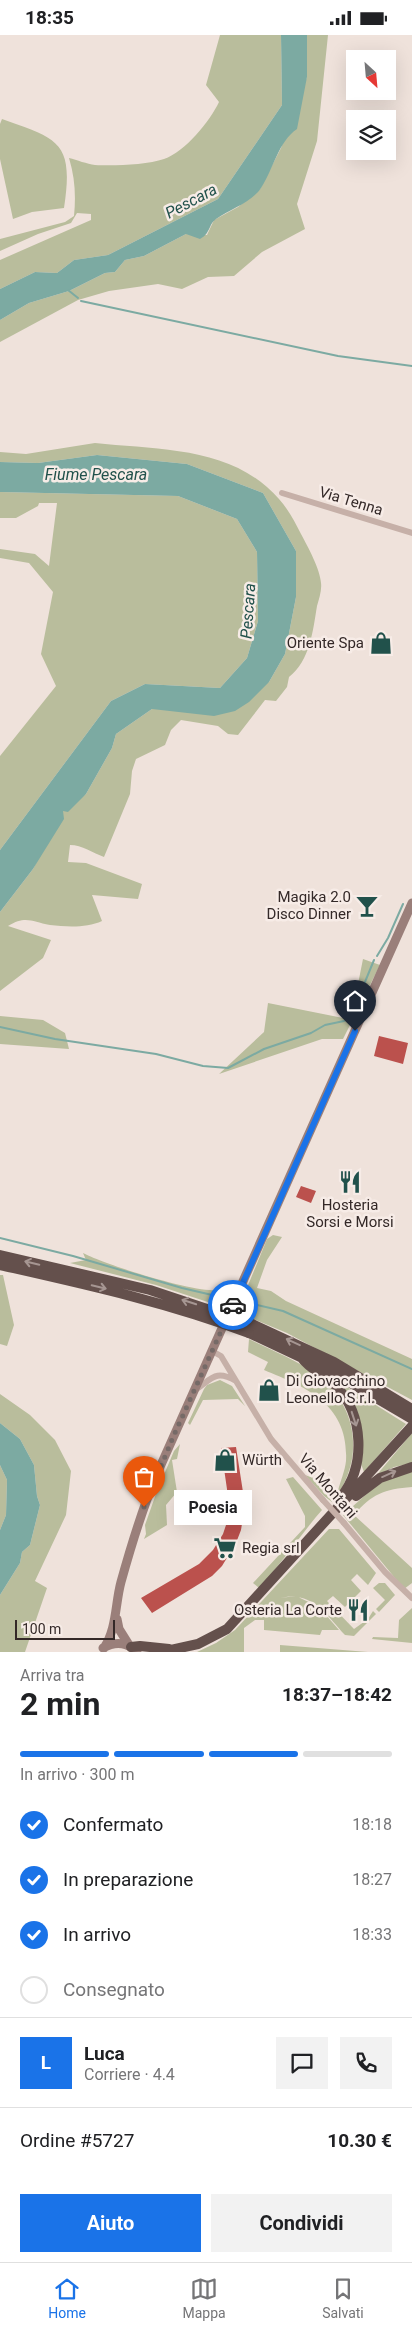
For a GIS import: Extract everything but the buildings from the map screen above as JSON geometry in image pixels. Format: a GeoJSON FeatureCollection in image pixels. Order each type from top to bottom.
{"type":"FeatureCollection","features":[{"type":"Feature","properties":{"kind":"highway"},"geometry":{"type":"LineString","coordinates":[[0,1255],[150,1290],[250,1328],[334,1362],[404,1407],[412,1419]]}},
{"type":"Feature","properties":{"kind":"highway"},"geometry":{"type":"LineString","coordinates":[[0,1265],[148,1299],[250,1328],[301,1357],[404,1407]]}},
{"type":"Feature","properties":{"kind":"highway"},"geometry":{"type":"LineString","coordinates":[[301,1357],[308,1366],[329,1379],[338,1389],[350,1407],[356,1427],[358,1446],[354,1473],[346,1489],[333,1505],[329,1518]]}},
{"type":"Feature","properties":{"kind":"highway"},"geometry":{"type":"LineString","coordinates":[[132,1648],[140,1646],[166,1651],[198,1645],[227,1629],[412,1426]]}},
{"type":"Feature","properties":{"kind":"highway"},"geometry":{"type":"LineString","coordinates":[[340,1506],[380,1478],[412,1467]]}},
{"type":"Feature","properties":{"kind":"main road"},"geometry":{"type":"LineString","coordinates":[[102,1650],[112,1630],[123,1575],[144,1507],[194,1390],[412,903]]}},
{"type":"Feature","properties":{"kind":"main road"},"geometry":{"type":"LineString","coordinates":[[116,1613],[119,1629],[132,1648]]}},
{"type":"Feature","properties":{"kind":"main road"},"geometry":{"type":"LineString","coordinates":[[102,1650],[118,1643],[132,1648]]}},
{"type":"Feature","properties":{"kind":"street","name":"Via Tenna"},"geometry":{"type":"LineString","coordinates":[[282,493],[412,533]]}},
{"type":"Feature","properties":{"kind":"street","name":"Via Montani"},"geometry":{"type":"LineString","coordinates":[[212,1351],[221,1356],[275,1444],[385,1573],[412,1598]]}},
{"type":"Feature","properties":{"kind":"street"},"geometry":{"type":"LineString","coordinates":[[194,1390],[215,1376],[224,1375],[237,1381]]}},
{"type":"Feature","properties":{"kind":"green space"},"geometry":{"type":"Polygon","coordinates":[[[220,35],[281,35],[282,105],[218,199],[108,255],[74,260],[57,273],[35,272],[0,289],[0,260],[91,220],[91,214],[77,213],[71,223],[38,234],[0,251],[0,239],[65,222],[74,216],[73,173],[69,158],[95,165],[149,163],[172,155],[196,135],[210,118],[219,102],[206,85],[220,35]]]}},
{"type":"Feature","properties":{"kind":"green space"},"geometry":{"type":"Polygon","coordinates":[[[307,35],[328,35],[317,141],[297,204],[305,229],[262,252],[234,276],[208,277],[182,289],[158,284],[109,291],[78,300],[0,342],[0,320],[29,303],[69,291],[105,273],[115,272],[125,260],[144,256],[186,234],[207,235],[214,220],[238,207],[260,189],[281,148],[307,77],[307,35]]]}},
{"type":"Feature","properties":{"kind":"green space"},"geometry":{"type":"Polygon","coordinates":[[[2,119],[37,132],[58,146],[64,156],[67,169],[64,208],[32,212],[13,219],[0,159],[0,124],[2,119]]]}},
{"type":"Feature","properties":{"kind":"green space"},"geometry":{"type":"Polygon","coordinates":[[[95,443],[194,454],[240,469],[261,482],[279,499],[296,525],[316,565],[320,577],[321,592],[306,654],[302,663],[289,677],[287,687],[276,701],[265,700],[238,735],[228,734],[218,726],[181,720],[171,730],[165,745],[136,759],[132,771],[130,794],[104,857],[70,845],[68,862],[86,863],[142,884],[138,899],[92,895],[102,921],[90,925],[63,926],[24,920],[8,926],[51,940],[43,958],[0,991],[0,912],[33,869],[63,811],[86,794],[112,748],[116,734],[152,709],[269,682],[285,654],[296,597],[296,551],[263,493],[187,464],[97,455],[38,463],[0,462],[0,452],[26,454],[95,443]]]}},
{"type":"Feature","properties":{"kind":"green space"},"geometry":{"type":"Polygon","coordinates":[[[0,492],[178,496],[237,519],[257,552],[258,621],[247,658],[220,688],[145,684],[111,701],[0,850],[0,756],[56,686],[41,654],[53,592],[29,563],[0,558],[0,549],[35,554],[49,566],[57,503],[39,503],[38,506],[16,518],[0,518],[0,492]]]}},
{"type":"Feature","properties":{"kind":"green space"},"geometry":{"type":"Polygon","coordinates":[[[363,959],[380,965],[343,1039],[322,1039],[219,1074],[264,1032],[268,1003],[343,1018],[358,984],[363,959]]]}},
{"type":"Feature","properties":{"kind":"green space"},"geometry":{"type":"Polygon","coordinates":[[[0,1016],[43,1020],[65,1033],[69,1049],[0,1044],[0,1016]]]}},
{"type":"Feature","properties":{"kind":"green space"},"geometry":{"type":"Polygon","coordinates":[[[273,1235],[282,1237],[267,1260],[257,1288],[271,1291],[286,1301],[412,1359],[412,1400],[287,1333],[237,1312],[267,1239],[273,1235]]]}},
{"type":"Feature","properties":{"kind":"green space"},"geometry":{"type":"Polygon","coordinates":[[[83,1253],[170,1283],[205,1290],[232,1288],[223,1307],[156,1285],[70,1263],[86,1260],[83,1253]]]}},
{"type":"Feature","properties":{"kind":"green space"},"geometry":{"type":"Polygon","coordinates":[[[0,1275],[3,1275],[14,1325],[7,1346],[0,1344],[0,1275]]]}},
{"type":"Feature","properties":{"kind":"green space"},"geometry":{"type":"Polygon","coordinates":[[[249,1339],[292,1360],[317,1375],[342,1402],[349,1418],[353,1435],[353,1452],[343,1486],[332,1502],[305,1475],[316,1479],[334,1495],[338,1491],[346,1461],[345,1442],[341,1426],[333,1412],[323,1401],[296,1384],[264,1370],[268,1362],[248,1352],[249,1339]]]}},
{"type":"Feature","properties":{"kind":"green space"},"geometry":{"type":"Polygon","coordinates":[[[220,1380],[232,1386],[245,1406],[238,1399],[203,1400],[190,1425],[188,1423],[204,1389],[207,1385],[220,1380]]]}},
{"type":"Feature","properties":{"kind":"green space"},"geometry":{"type":"Polygon","coordinates":[[[336,1380],[406,1424],[364,1472],[361,1464],[362,1446],[336,1380]]]}},
{"type":"Feature","properties":{"kind":"green space"},"geometry":{"type":"Polygon","coordinates":[[[0,1394],[30,1415],[55,1440],[71,1471],[66,1515],[35,1581],[47,1588],[25,1652],[0,1652],[0,1595],[20,1563],[22,1552],[30,1545],[40,1505],[37,1496],[34,1465],[20,1439],[0,1423],[0,1394]]]}},
{"type":"Feature","properties":{"kind":"green space"},"geometry":{"type":"Polygon","coordinates":[[[412,1433],[412,1463],[394,1467],[375,1477],[412,1433]]]}},
{"type":"Feature","properties":{"kind":"green space"},"geometry":{"type":"Polygon","coordinates":[[[180,1444],[177,1459],[172,1460],[177,1492],[166,1505],[167,1525],[144,1539],[146,1534],[145,1525],[157,1491],[174,1451],[180,1444]]]}},
{"type":"Feature","properties":{"kind":"green space"},"geometry":{"type":"Polygon","coordinates":[[[0,1465],[7,1480],[6,1515],[0,1530],[0,1465]]]}},
{"type":"Feature","properties":{"kind":"green space"},"geometry":{"type":"Polygon","coordinates":[[[412,1471],[412,1487],[394,1489],[379,1494],[367,1502],[354,1515],[412,1568],[412,1583],[404,1589],[343,1515],[379,1483],[412,1471]]]}},
{"type":"Feature","properties":{"kind":"green space"},"geometry":{"type":"Polygon","coordinates":[[[293,1477],[322,1510],[259,1588],[253,1583],[305,1527],[305,1516],[286,1479],[293,1477]]]}},
{"type":"Feature","properties":{"kind":"green space"},"geometry":{"type":"Polygon","coordinates":[[[329,1529],[339,1529],[376,1573],[368,1585],[357,1574],[351,1580],[361,1591],[345,1607],[333,1596],[327,1601],[354,1629],[368,1619],[373,1611],[376,1614],[354,1636],[345,1635],[320,1609],[339,1630],[322,1630],[320,1635],[264,1630],[264,1620],[255,1620],[244,1628],[244,1652],[197,1652],[216,1643],[235,1630],[329,1529]],[[299,1597],[318,1607],[309,1601],[299,1597]]]}},
{"type":"Feature","properties":{"kind":"green space"},"geometry":{"type":"Polygon","coordinates":[[[379,1583],[385,1583],[395,1595],[379,1612],[376,1609],[385,1600],[373,1588],[379,1583]]]}},
{"type":"Feature","properties":{"kind":"green space"},"geometry":{"type":"Polygon","coordinates":[[[412,1608],[412,1643],[372,1639],[373,1637],[398,1638],[399,1620],[412,1608]]]}},
{"type":"Feature","properties":{"kind":"green space"},"geometry":{"type":"Polygon","coordinates":[[[280,1645],[368,1652],[280,1652],[280,1645]]]}},
{"type":"Feature","properties":{"kind":"water","name":"Pescara"},"geometry":{"type":"Polygon","coordinates":[[[281,35],[307,35],[307,77],[297,129],[285,141],[266,180],[257,193],[246,202],[216,219],[206,234],[200,239],[186,234],[144,256],[125,260],[115,272],[105,273],[69,291],[29,303],[0,320],[0,289],[35,272],[57,273],[74,260],[108,255],[218,199],[282,105],[281,35]]]}},
{"type":"Feature","properties":{"kind":"water","name":"Fiume Pescara"},"geometry":{"type":"Polygon","coordinates":[[[97,455],[187,464],[263,493],[296,551],[296,597],[285,654],[269,682],[249,702],[235,711],[214,716],[152,709],[116,734],[112,748],[86,794],[68,812],[63,811],[64,819],[33,869],[0,912],[0,850],[111,701],[145,684],[220,688],[247,658],[258,621],[257,552],[237,519],[178,496],[0,492],[0,462],[38,463],[97,455]]]}},
{"type":"Feature","properties":{"kind":"water"},"geometry":{"type":"Polygon","coordinates":[[[0,1423],[20,1439],[34,1465],[37,1496],[40,1505],[30,1545],[22,1552],[20,1563],[0,1595],[0,1530],[6,1515],[7,1480],[0,1465],[0,1423]]]}},
{"type":"Feature","properties":{"kind":"waterway"},"geometry":{"type":"LineString","coordinates":[[68,290],[78,298]]}},
{"type":"Feature","properties":{"kind":"waterway"},"geometry":{"type":"LineString","coordinates":[[81,301],[338,356],[412,366]]}},
{"type":"Feature","properties":{"kind":"waterway"},"geometry":{"type":"LineString","coordinates":[[377,956],[388,938],[403,904]]}},
{"type":"Feature","properties":{"kind":"waterway"},"geometry":{"type":"LineString","coordinates":[[0,1027],[55,1039],[156,1054],[203,1066],[228,1068],[264,1049],[311,1033],[325,1025],[344,1021],[351,1016],[374,960]]}},
{"type":"Feature","properties":{"kind":"waterway"},"geometry":{"type":"LineString","coordinates":[[0,1238],[225,1298]]}},
{"type":"Feature","properties":{"kind":"waterway"},"geometry":{"type":"LineString","coordinates":[[244,1302],[283,1311],[412,1369]]}},
{"type":"Feature","properties":{"kind":"way so far"},"geometry":{"type":"LineString","coordinates":[[144,1507],[174,1435],[233,1305]]}},
{"type":"Feature","properties":{"kind":"place","name":"Oriente Spa"},"geometry":{"type":"Point","coordinates":[381,643]}},
{"type":"Feature","properties":{"kind":"place","name":"Magika 2.0 Disco Dinner"},"geometry":{"type":"Point","coordinates":[367,906]}},
{"type":"Feature","properties":{"kind":"place","name":"Hosteria Sorsi e Morsi"},"geometry":{"type":"Point","coordinates":[350,1182]}},
{"type":"Feature","properties":{"kind":"place","name":"Di Giovacchino Leonello S.r.l."},"geometry":{"type":"Point","coordinates":[269,1390]}},
{"type":"Feature","properties":{"kind":"place","name":"Würth"},"geometry":{"type":"Point","coordinates":[225,1460]}},
{"type":"Feature","properties":{"kind":"place","name":"Poesia"},"geometry":{"type":"Point","coordinates":[144,1507]}},
{"type":"Feature","properties":{"kind":"place","name":"Regia srl"},"geometry":{"type":"Point","coordinates":[225,1548]}},
{"type":"Feature","properties":{"kind":"place","name":"Osteria La Corte"},"geometry":{"type":"Point","coordinates":[358,1610]}},
{"type":"Feature","properties":{"kind":"route"},"geometry":{"type":"LineString","coordinates":[[233,1305],[355,1031]]}}]}
